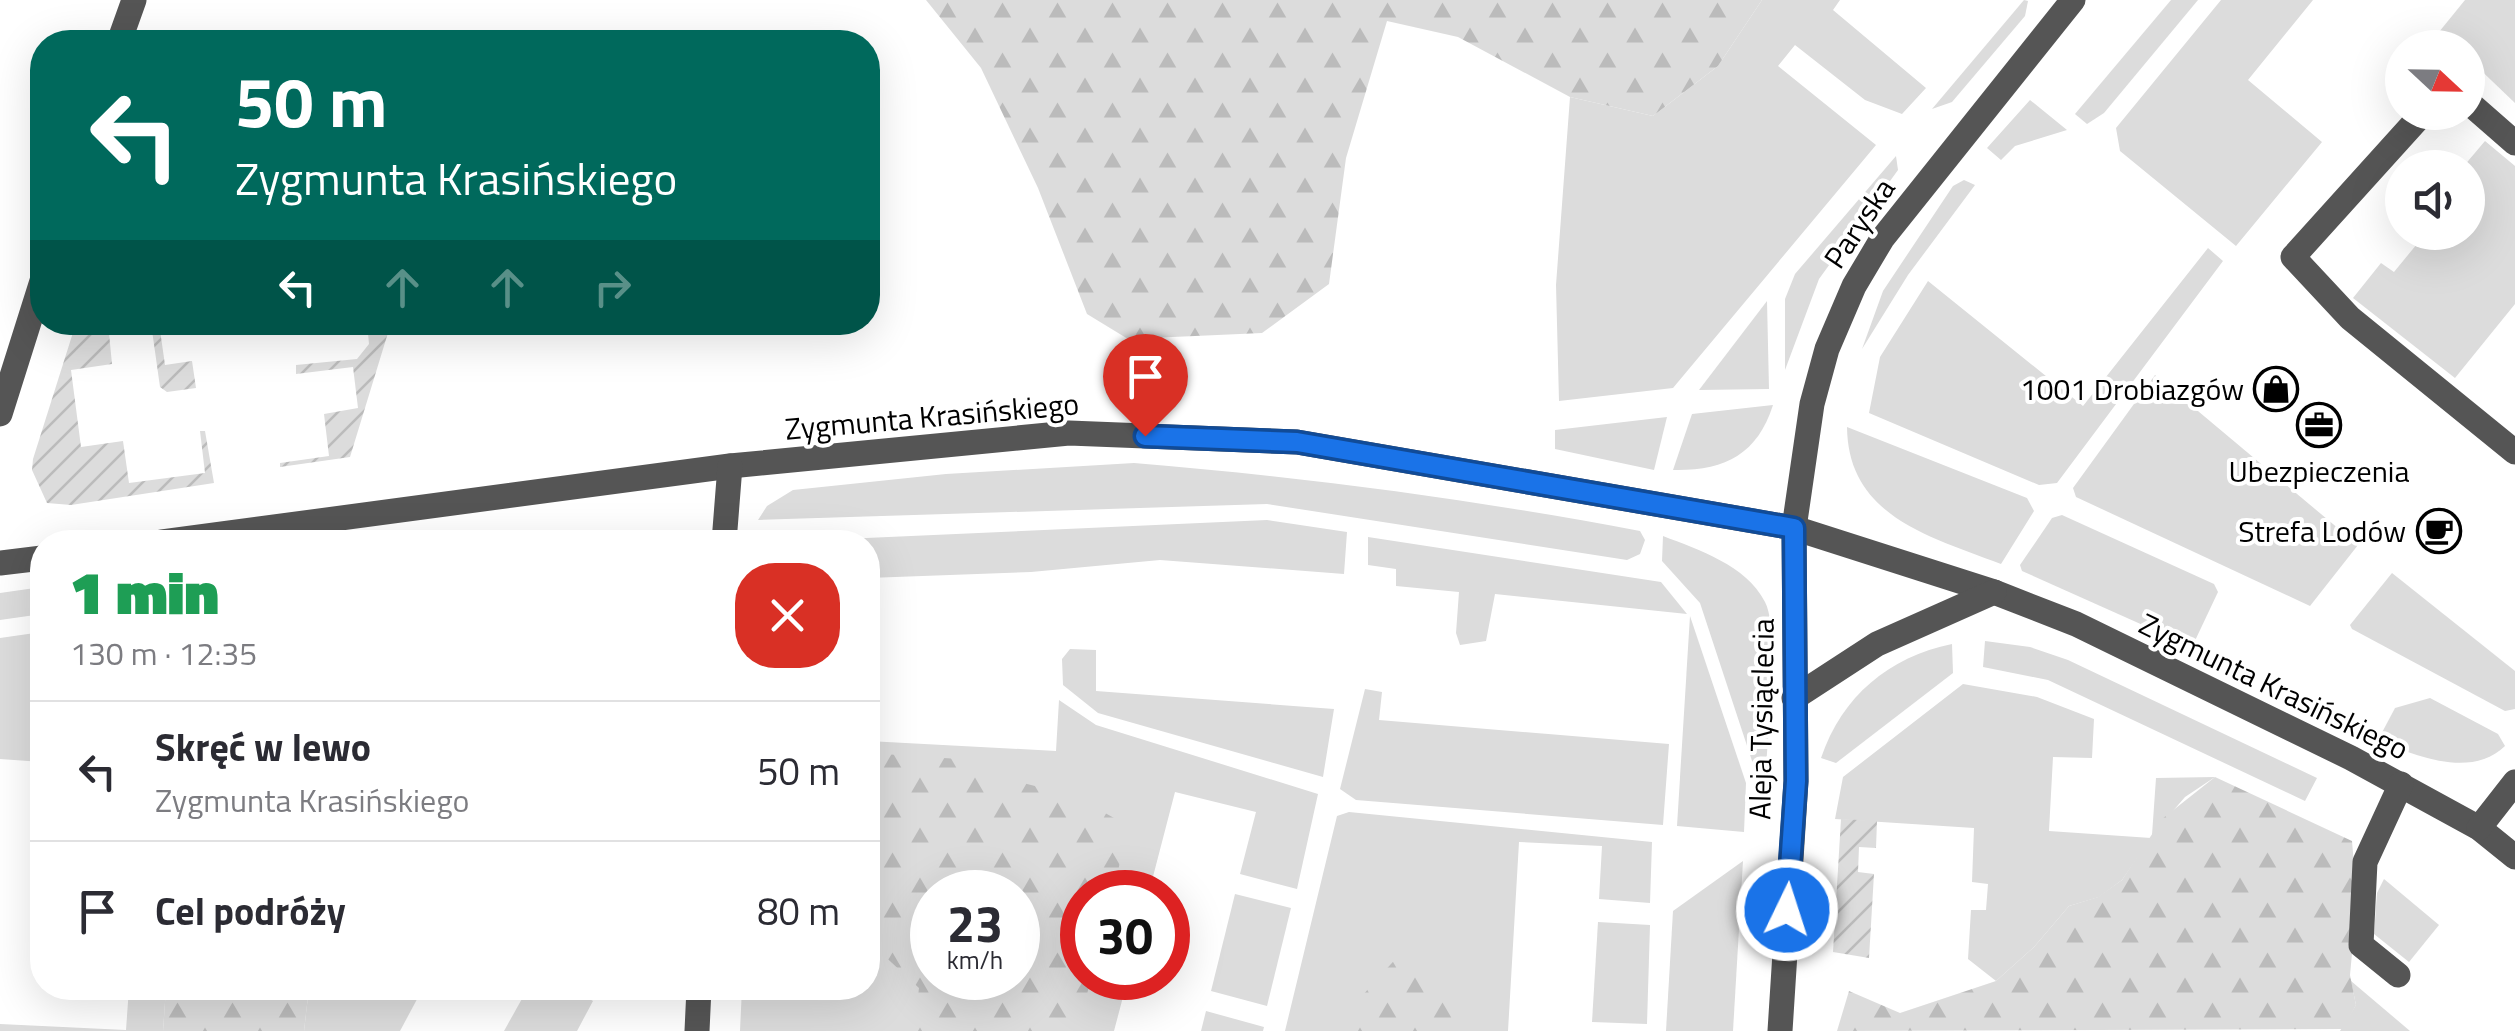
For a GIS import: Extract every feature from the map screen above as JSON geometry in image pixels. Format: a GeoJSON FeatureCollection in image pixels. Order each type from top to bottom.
{"type":"FeatureCollection","features":[{"type":"Feature","properties":{"kind":"street"},"geometry":{"type":"LineString","coordinates":[[123,30],[134,0]]}},
{"type":"Feature","properties":{"kind":"street","name":"Paryska"},"geometry":{"type":"LineString","coordinates":[[1794,528],[1812,404],[1827,349],[1854,286],[1882,239],[1933,172],[2073,0]]}},
{"type":"Feature","properties":{"kind":"street"},"geometry":{"type":"LineString","coordinates":[[2485,117],[2515,143]]}},
{"type":"Feature","properties":{"kind":"street"},"geometry":{"type":"LineString","coordinates":[[2408,130],[2293,257],[2350,318],[2515,452]]}},
{"type":"Feature","properties":{"kind":"street"},"geometry":{"type":"LineString","coordinates":[[0,414],[30,319]]}},
{"type":"Feature","properties":{"kind":"street","name":"Zygmunta Krasińskiego"},"geometry":{"type":"LineString","coordinates":[[252,530],[730,466],[1069,433],[1297,442],[1794,528],[1994,592],[2076,624],[2401,784],[2479,828],[2515,857]]}},
{"type":"Feature","properties":{"kind":"street"},"geometry":{"type":"LineString","coordinates":[[725,530],[730,466]]}},
{"type":"Feature","properties":{"kind":"street","name":"Aleja Tysiąclecia"},"geometry":{"type":"LineString","coordinates":[[1780,1031],[1796,781],[1794,528]]}},
{"type":"Feature","properties":{"kind":"street"},"geometry":{"type":"LineString","coordinates":[[0,564],[30,560]]}},
{"type":"Feature","properties":{"kind":"street"},"geometry":{"type":"LineString","coordinates":[[1794,698],[1877,644],[1994,592]]}},
{"type":"Feature","properties":{"kind":"street"},"geometry":{"type":"LineString","coordinates":[[2479,828],[2515,782]]}},
{"type":"Feature","properties":{"kind":"street"},"geometry":{"type":"LineString","coordinates":[[2398,975],[2361,945],[2365,862],[2401,784]]}},
{"type":"Feature","properties":{"kind":"street"},"geometry":{"type":"LineString","coordinates":[[697,1031],[698,1000]]}},
{"type":"Feature","properties":{"kind":"green space"},"geometry":{"type":"Polygon","coordinates":[[[926,0],[1762,0],[1718,66],[1653,116],[1570,97],[1458,37],[1387,21],[1346,158],[1329,284],[1262,333],[1128,339],[1087,314],[1038,188],[981,68],[926,0]]]}},
{"type":"Feature","properties":{"kind":"green space"},"geometry":{"type":"Polygon","coordinates":[[[1762,0],[1840,0],[1833,10],[1926,88],[1902,114],[1865,100],[1795,45],[1778,66],[1876,145],[1673,388],[1559,401],[1556,285],[1570,97],[1653,116],[1718,66],[1762,0]]]}},
{"type":"Feature","properties":{"kind":"green space"},"geometry":{"type":"Polygon","coordinates":[[[2024,0],[2028,1],[2025,16],[1952,102],[1932,109],[2024,0]]]}},
{"type":"Feature","properties":{"kind":"green space"},"geometry":{"type":"Polygon","coordinates":[[[2171,0],[2198,0],[2104,113],[2087,124],[2075,114],[2171,0]]]}},
{"type":"Feature","properties":{"kind":"green space"},"geometry":{"type":"Polygon","coordinates":[[[2221,0],[2313,0],[2248,80],[2322,142],[2236,246],[2120,151],[2116,128],[2221,0]]]}},
{"type":"Feature","properties":{"kind":"green space"},"geometry":{"type":"Polygon","coordinates":[[[2465,0],[2515,0],[2515,103],[2485,74],[2485,30],[2441,30],[2465,0]]]}},
{"type":"Feature","properties":{"kind":"green space"},"geometry":{"type":"Polygon","coordinates":[[[2030,100],[2067,130],[2015,146],[2001,160],[1987,148],[2030,100]]]}},
{"type":"Feature","properties":{"kind":"green space"},"geometry":{"type":"Polygon","coordinates":[[[2485,141],[2515,166],[2515,304],[2455,378],[2353,298],[2381,263],[2394,272],[2412,250],[2485,250],[2485,150],[2477,150],[2485,141]]]}},
{"type":"Feature","properties":{"kind":"green space"},"geometry":{"type":"Polygon","coordinates":[[[1896,156],[1898,170],[1819,279],[1785,370],[1785,299],[1795,274],[1896,156]]]}},
{"type":"Feature","properties":{"kind":"green space"},"geometry":{"type":"Polygon","coordinates":[[[1964,180],[1975,185],[1908,275],[1862,349],[1883,291],[1953,186],[1964,180]]]}},
{"type":"Feature","properties":{"kind":"green space"},"geometry":{"type":"Polygon","coordinates":[[[2208,248],[2223,261],[2057,483],[2039,485],[1869,413],[1880,357],[1928,281],[2083,406],[2208,248]]]}},
{"type":"Feature","properties":{"kind":"green space"},"geometry":{"type":"Polygon","coordinates":[[[1767,301],[1769,389],[1699,390],[1767,301]]]}},
{"type":"Feature","properties":{"kind":"green space"},"geometry":{"type":"Polygon","coordinates":[[[72,335],[109,335],[112,364],[71,370],[81,447],[123,441],[129,483],[205,473],[200,431],[205,431],[214,483],[71,505],[47,503],[32,470],[72,335]]]}},
{"type":"Feature","properties":{"kind":"green space"},"geometry":{"type":"Polygon","coordinates":[[[153,335],[161,335],[165,365],[192,361],[196,388],[167,392],[160,387],[153,335]]]}},
{"type":"Feature","properties":{"kind":"green space"},"geometry":{"type":"Polygon","coordinates":[[[368,335],[387,335],[350,457],[280,467],[280,463],[329,456],[324,414],[358,408],[353,367],[296,374],[296,365],[357,359],[369,344],[368,335]]]}},
{"type":"Feature","properties":{"kind":"green space"},"geometry":{"type":"Polygon","coordinates":[[[2155,375],[2358,545],[2310,606],[2076,497],[2073,488],[2155,375]]]}},
{"type":"Feature","properties":{"kind":"green space"},"geometry":{"type":"Polygon","coordinates":[[[1773,405],[1758,436],[1736,457],[1708,467],[1673,470],[1692,414],[1773,405]]]}},
{"type":"Feature","properties":{"kind":"green space"},"geometry":{"type":"Polygon","coordinates":[[[1667,417],[1654,470],[1555,449],[1555,430],[1667,417]]]}},
{"type":"Feature","properties":{"kind":"green space"},"geometry":{"type":"Polygon","coordinates":[[[1847,427],[2027,498],[2034,511],[2001,564],[1922,533],[1878,503],[1862,483],[1851,458],[1847,427]]]}},
{"type":"Feature","properties":{"kind":"green space"},"geometry":{"type":"Polygon","coordinates":[[[1134,463],[1451,499],[1640,531],[1645,540],[1640,554],[1627,560],[1267,504],[758,520],[767,506],[793,490],[946,474],[1134,463]]]}},
{"type":"Feature","properties":{"kind":"green space"},"geometry":{"type":"Polygon","coordinates":[[[2062,515],[2214,584],[2218,592],[2192,647],[2022,571],[2020,565],[2052,518],[2062,515]]]}},
{"type":"Feature","properties":{"kind":"green space"},"geometry":{"type":"Polygon","coordinates":[[[1267,520],[1347,532],[1344,574],[1160,560],[1031,572],[880,578],[880,537],[1267,520]]]}},
{"type":"Feature","properties":{"kind":"green space"},"geometry":{"type":"Polygon","coordinates":[[[1663,536],[1734,569],[1757,589],[1765,602],[1772,635],[1766,773],[1756,773],[1700,603],[1662,561],[1663,536]]]}},
{"type":"Feature","properties":{"kind":"green space"},"geometry":{"type":"Polygon","coordinates":[[[1368,537],[1661,582],[1687,614],[1495,594],[1486,641],[1460,645],[1456,633],[1459,592],[1396,586],[1396,569],[1368,565],[1368,537]]]}},
{"type":"Feature","properties":{"kind":"green space"},"geometry":{"type":"Polygon","coordinates":[[[2392,573],[2515,671],[2515,709],[2505,711],[2352,629],[2350,625],[2392,573]]]}},
{"type":"Feature","properties":{"kind":"green space"},"geometry":{"type":"Polygon","coordinates":[[[30,589],[30,616],[0,620],[0,593],[30,589]]]}},
{"type":"Feature","properties":{"kind":"green space"},"geometry":{"type":"Polygon","coordinates":[[[1690,616],[1746,783],[1744,832],[1677,826],[1690,616]]]}},
{"type":"Feature","properties":{"kind":"green space"},"geometry":{"type":"Polygon","coordinates":[[[30,634],[30,761],[0,759],[0,638],[30,634]]]}},
{"type":"Feature","properties":{"kind":"green space"},"geometry":{"type":"Polygon","coordinates":[[[1985,641],[2030,647],[2068,660],[2317,778],[2305,801],[2048,680],[1983,667],[1985,641]]]}},
{"type":"Feature","properties":{"kind":"green space"},"geometry":{"type":"Polygon","coordinates":[[[1952,644],[1953,673],[1836,763],[1821,758],[1841,716],[1871,683],[1908,659],[1952,644]]]}},
{"type":"Feature","properties":{"kind":"green space"},"geometry":{"type":"Polygon","coordinates":[[[1070,649],[1096,650],[1096,691],[1334,709],[1323,777],[1098,713],[1063,685],[1062,659],[1070,649]]]}},
{"type":"Feature","properties":{"kind":"green space"},"geometry":{"type":"Polygon","coordinates":[[[1963,684],[2037,697],[2094,719],[2092,758],[2053,757],[2049,831],[2151,838],[2122,880],[2099,897],[2069,906],[2034,947],[1996,981],[1968,959],[1971,910],[1986,910],[1988,884],[1972,882],[1974,828],[1835,819],[1843,777],[1963,684]]]}},
{"type":"Feature","properties":{"kind":"green space"},"geometry":{"type":"Polygon","coordinates":[[[1365,689],[1382,692],[1379,720],[1669,744],[1663,825],[1356,800],[1340,789],[1365,689]]]}},
{"type":"Feature","properties":{"kind":"green space"},"geometry":{"type":"Polygon","coordinates":[[[2430,698],[2498,734],[2505,746],[2491,756],[2460,763],[2426,758],[2378,740],[2395,708],[2430,698]]]}},
{"type":"Feature","properties":{"kind":"green space"},"geometry":{"type":"Polygon","coordinates":[[[1059,700],[1096,725],[1318,794],[1297,889],[1240,874],[1256,812],[1175,792],[1155,870],[1060,870],[1060,1000],[1122,1000],[1114,1031],[740,1031],[741,1000],[880,1000],[880,742],[1056,751],[1059,700]]]}},
{"type":"Feature","properties":{"kind":"green space"},"geometry":{"type":"Polygon","coordinates":[[[880,754],[974,760],[1027,784],[1075,796],[1114,818],[1123,846],[1118,870],[1060,870],[1060,1000],[1086,1000],[1078,1031],[914,1031],[918,1000],[1040,1000],[1040,870],[910,870],[910,980],[880,952],[880,754]]]}},
{"type":"Feature","properties":{"kind":"green space"},"geometry":{"type":"Polygon","coordinates":[[[2215,777],[2185,797],[2152,835],[2156,778],[2215,777]]]}},
{"type":"Feature","properties":{"kind":"green space"},"geometry":{"type":"Polygon","coordinates":[[[2215,777],[2352,841],[2357,900],[2350,975],[2356,1005],[2343,1029],[1837,1031],[1849,991],[1900,1013],[1996,981],[2034,947],[2069,906],[2098,897],[2122,880],[2162,819],[2215,777]]]}},
{"type":"Feature","properties":{"kind":"green space"},"geometry":{"type":"Polygon","coordinates":[[[1349,812],[1652,842],[1650,903],[1599,899],[1602,846],[1519,842],[1508,1031],[1285,1031],[1337,816],[1349,812]]]}},
{"type":"Feature","properties":{"kind":"green space"},"geometry":{"type":"Polygon","coordinates":[[[1841,819],[1877,821],[1876,848],[1859,847],[1858,872],[1874,874],[1869,958],[1833,952],[1841,819]]]}},
{"type":"Feature","properties":{"kind":"green space"},"geometry":{"type":"Polygon","coordinates":[[[1743,861],[1733,1031],[1666,1031],[1673,911],[1743,861]]]}},
{"type":"Feature","properties":{"kind":"green space"},"geometry":{"type":"Polygon","coordinates":[[[2384,879],[2439,925],[2409,962],[2374,934],[2377,893],[2384,879]]]}},
{"type":"Feature","properties":{"kind":"green space"},"geometry":{"type":"Polygon","coordinates":[[[1235,894],[1291,908],[1267,1006],[1211,991],[1235,894]]]}},
{"type":"Feature","properties":{"kind":"green space"},"geometry":{"type":"Polygon","coordinates":[[[1598,922],[1650,925],[1647,1024],[1592,1022],[1598,922]]]}},
{"type":"Feature","properties":{"kind":"green space"},"geometry":{"type":"Polygon","coordinates":[[[1401,953],[1453,1006],[1458,1031],[1346,1031],[1361,997],[1401,953]]]}},
{"type":"Feature","properties":{"kind":"green space"},"geometry":{"type":"Polygon","coordinates":[[[2351,981],[2410,1031],[2340,1031],[2356,1005],[2351,981]]]}},
{"type":"Feature","properties":{"kind":"green space"},"geometry":{"type":"Polygon","coordinates":[[[128,1000],[165,1000],[163,1031],[0,1031],[0,1024],[126,1030],[128,1000]]]}},
{"type":"Feature","properties":{"kind":"green space"},"geometry":{"type":"Polygon","coordinates":[[[165,1000],[308,1000],[304,1031],[163,1031],[165,1000]]]}},
{"type":"Feature","properties":{"kind":"green space"},"geometry":{"type":"Polygon","coordinates":[[[308,1000],[417,1000],[400,1031],[304,1031],[308,1000]]]}},
{"type":"Feature","properties":{"kind":"green space"},"geometry":{"type":"Polygon","coordinates":[[[521,1000],[593,1001],[577,1031],[504,1031],[521,1000]]]}},
{"type":"Feature","properties":{"kind":"green space"},"geometry":{"type":"Polygon","coordinates":[[[1206,1011],[1264,1027],[1263,1031],[1201,1031],[1206,1011]]]}},
{"type":"Feature","properties":{"kind":"place","name":"1001 Drobiazgów"},"geometry":{"type":"Point","coordinates":[2276,389]}},
{"type":"Feature","properties":{"kind":"place","name":"Ubezpieczenia"},"geometry":{"type":"Point","coordinates":[2319,425]}},
{"type":"Feature","properties":{"kind":"place","name":"Strefa Lodów"},"geometry":{"type":"Point","coordinates":[2439,531]}},
{"type":"Feature","properties":{"kind":"route"},"geometry":{"type":"LineString","coordinates":[[1145,436],[1297,442],[1436,463],[1794,528],[1796,781],[1787,910]]}}]}
